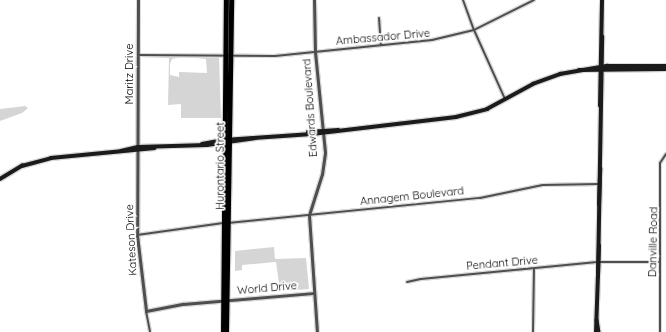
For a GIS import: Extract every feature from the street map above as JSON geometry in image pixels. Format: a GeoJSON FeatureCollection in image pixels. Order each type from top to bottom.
{"type":"FeatureCollection","features":[{"type":"Feature","properties":{"kind":"main road","name":"Hurontario Street"},"geometry":{"type":"LineString","coordinates":[[226,0],[228,55]]}},
{"type":"Feature","properties":{"kind":"main road","name":"Hurontario Street"},"geometry":{"type":"LineString","coordinates":[[226,332],[225,300],[228,55],[231,0]]}},
{"type":"Feature","properties":{"kind":"main road"},"geometry":{"type":"LineString","coordinates":[[597,332],[602,0]]}},
{"type":"Feature","properties":{"kind":"main road"},"geometry":{"type":"LineString","coordinates":[[0,179],[22,166],[45,160],[138,149],[202,144],[456,117],[487,109],[541,80],[579,70],[666,66]]}},
{"type":"Feature","properties":{"kind":"main road"},"geometry":{"type":"LineString","coordinates":[[601,69],[666,69]]}},
{"type":"Feature","properties":{"kind":"main road","name":"Hurontario Street"},"geometry":{"type":"LineString","coordinates":[[223,332],[225,300]]}},
{"type":"Feature","properties":{"kind":"street","name":"Maritz Drive"},"geometry":{"type":"LineString","coordinates":[[138,0],[138,149]]}},
{"type":"Feature","properties":{"kind":"street","name":"Edwards Boulevard"},"geometry":{"type":"LineString","coordinates":[[314,0],[315,52],[325,153],[322,174],[309,215],[313,293],[317,332]]}},
{"type":"Feature","properties":{"kind":"street"},"geometry":{"type":"LineString","coordinates":[[463,0],[474,30],[506,99]]}},
{"type":"Feature","properties":{"kind":"street","name":"Ambassador Drive"},"geometry":{"type":"LineString","coordinates":[[138,55],[275,56],[432,40],[474,30],[534,0]]}},
{"type":"Feature","properties":{"kind":"street"},"geometry":{"type":"LineString","coordinates":[[379,18],[381,44]]}},
{"type":"Feature","properties":{"kind":"street","name":"Kateson Drive"},"geometry":{"type":"LineString","coordinates":[[138,149],[137,235],[150,332]]}},
{"type":"Feature","properties":{"kind":"street","name":"Danville Road"},"geometry":{"type":"LineString","coordinates":[[660,332],[660,163],[666,154]]}},
{"type":"Feature","properties":{"kind":"street","name":"Annagem Boulevard"},"geometry":{"type":"LineString","coordinates":[[137,235],[226,223],[480,198],[543,185],[599,184]]}},
{"type":"Feature","properties":{"kind":"street","name":"Pendant Drive"},"geometry":{"type":"LineString","coordinates":[[407,282],[429,278],[598,262],[660,262]]}},
{"type":"Feature","properties":{"kind":"street"},"geometry":{"type":"LineString","coordinates":[[533,332],[534,269]]}},
{"type":"Feature","properties":{"kind":"street","name":"World Drive"},"geometry":{"type":"LineString","coordinates":[[146,311],[183,304],[313,293]]}},
{"type":"Feature","properties":{"kind":"shaded area"},"geometry":{"type":"Polygon","coordinates":[[[142,57],[181,57],[172,59],[170,64],[170,75],[179,77],[179,72],[207,73],[206,59],[186,57],[219,57],[221,118],[181,118],[181,104],[168,105],[169,58],[142,57]]]}},
{"type":"Feature","properties":{"kind":"shaded area"},"geometry":{"type":"Polygon","coordinates":[[[25,106],[28,108],[22,113],[0,121],[0,109],[25,106]]]}},
{"type":"Feature","properties":{"kind":"shaded area"},"geometry":{"type":"Polygon","coordinates":[[[274,247],[275,259],[306,258],[309,289],[280,291],[276,262],[242,265],[242,270],[235,271],[235,251],[274,247]]]}}]}
